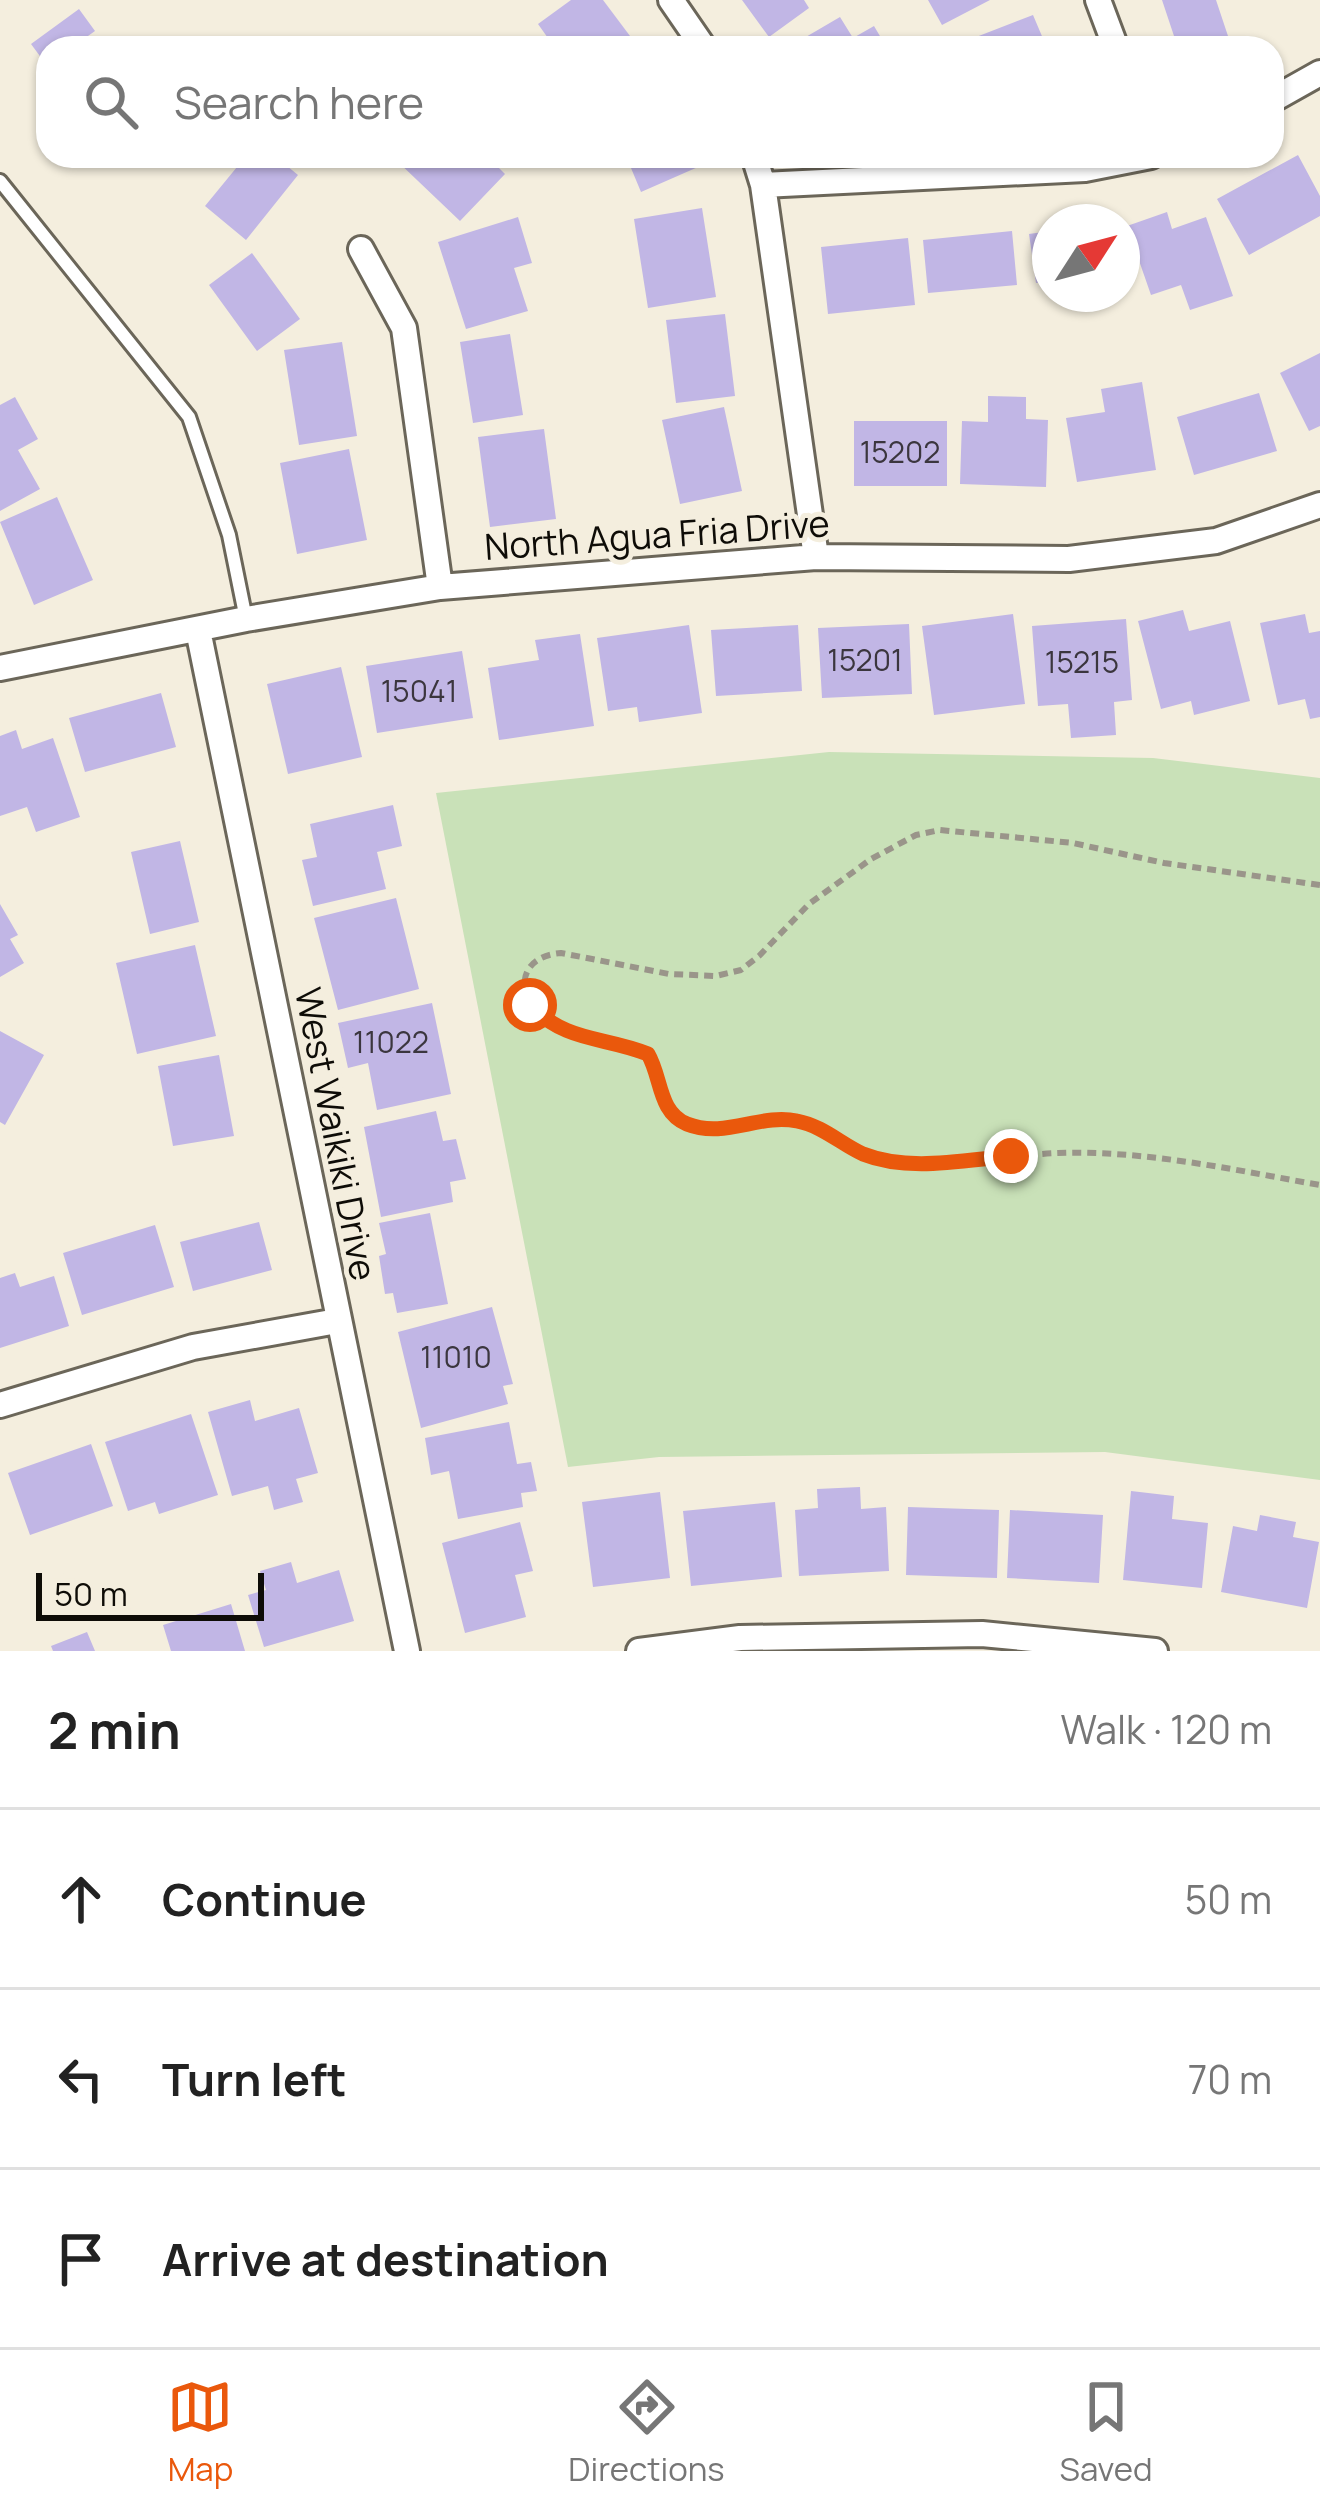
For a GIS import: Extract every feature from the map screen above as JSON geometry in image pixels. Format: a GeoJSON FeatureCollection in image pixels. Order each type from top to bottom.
{"type":"FeatureCollection","features":[{"type":"Feature","properties":{"kind":"street"},"geometry":{"type":"LineString","coordinates":[[671,0],[696,36]]}},
{"type":"Feature","properties":{"kind":"street"},"geometry":{"type":"LineString","coordinates":[[1098,0],[1112,36]]}},
{"type":"Feature","properties":{"kind":"street"},"geometry":{"type":"LineString","coordinates":[[1284,94],[1320,74]]}},
{"type":"Feature","properties":{"kind":"street"},"geometry":{"type":"LineString","coordinates":[[758,168],[816,556]]}},
{"type":"Feature","properties":{"kind":"street"},"geometry":{"type":"LineString","coordinates":[[763,185],[1090,168]]}},
{"type":"Feature","properties":{"kind":"street"},"geometry":{"type":"LineString","coordinates":[[362,249],[404,328],[440,587]]}},
{"type":"Feature","properties":{"kind":"street","name":"North Agua Fria Drive"},"geometry":{"type":"LineString","coordinates":[[0,668],[246,619],[440,587],[816,556],[1069,560],[1216,542],[1320,505]]}},
{"type":"Feature","properties":{"kind":"street","name":"West Waikiki Drive"},"geometry":{"type":"LineString","coordinates":[[198,630],[406,1651]]}},
{"type":"Feature","properties":{"kind":"street"},"geometry":{"type":"LineString","coordinates":[[0,1405],[194,1347],[337,1321]]}},
{"type":"Feature","properties":{"kind":"street"},"geometry":{"type":"LineString","coordinates":[[639,1651],[740,1638],[982,1634],[1155,1651]]}},
{"type":"Feature","properties":{"kind":"lane"},"geometry":{"type":"LineString","coordinates":[[0,181],[188,417],[229,535],[246,619]]}},
{"type":"Feature","properties":{"kind":"path"},"geometry":{"type":"LineString","coordinates":[[1320,885],[1073,843],[940,830],[916,835],[872,859],[809,904],[741,970],[716,976],[670,974],[561,953],[546,955],[533,964],[523,981],[523,994],[546,1022],[567,1034],[648,1054],[667,1108],[685,1124],[728,1130],[775,1119],[796,1120],[886,1161],[1059,1153],[1123,1155],[1320,1185]]}},
{"type":"Feature","properties":{"kind":"green space"},"geometry":{"type":"Polygon","coordinates":[[[829,752],[1153,758],[1320,778],[1320,1480],[1105,1452],[659,1457],[568,1467],[436,793],[829,752]]]}},
{"type":"Feature","properties":{"kind":"building"},"geometry":{"type":"Polygon","coordinates":[[[571,0],[603,0],[630,36],[546,36],[538,24],[571,0]]]}},
{"type":"Feature","properties":{"kind":"building"},"geometry":{"type":"Polygon","coordinates":[[[742,0],[804,0],[809,8],[768,36],[742,0]]]}},
{"type":"Feature","properties":{"kind":"building"},"geometry":{"type":"Polygon","coordinates":[[[928,0],[990,0],[942,25],[928,0]]]}},
{"type":"Feature","properties":{"kind":"building"},"geometry":{"type":"Polygon","coordinates":[[[1162,0],[1216,0],[1228,36],[1174,36],[1162,0]]]}},
{"type":"Feature","properties":{"kind":"building"},"geometry":{"type":"Polygon","coordinates":[[[79,9],[95,31],[88,36],[42,36],[79,9]]]}},
{"type":"Feature","properties":{"kind":"building"},"geometry":{"type":"Polygon","coordinates":[[[1033,15],[1042,36],[979,36],[1033,15]]]}},
{"type":"Feature","properties":{"kind":"building"},"geometry":{"type":"Polygon","coordinates":[[[840,17],[852,36],[808,36],[840,17]]]}},
{"type":"Feature","properties":{"kind":"building"},"geometry":{"type":"Polygon","coordinates":[[[874,26],[880,36],[856,36],[874,26]]]}},
{"type":"Feature","properties":{"kind":"building"},"geometry":{"type":"Polygon","coordinates":[[[1298,155],[1320,196],[1320,216],[1249,255],[1217,199],[1274,168],[1284,168],[1284,163],[1298,155]]]}},
{"type":"Feature","properties":{"kind":"building"},"geometry":{"type":"Polygon","coordinates":[[[236,168],[290,168],[298,175],[246,240],[205,206],[236,168]]]}},
{"type":"Feature","properties":{"kind":"building"},"geometry":{"type":"Polygon","coordinates":[[[404,168],[499,168],[505,174],[460,221],[404,168]]]}},
{"type":"Feature","properties":{"kind":"building"},"geometry":{"type":"Polygon","coordinates":[[[631,168],[696,168],[641,192],[631,168]]]}},
{"type":"Feature","properties":{"kind":"building"},"geometry":{"type":"Polygon","coordinates":[[[702,208],[716,297],[648,308],[634,219],[702,208]]]}},
{"type":"Feature","properties":{"kind":"building"},"geometry":{"type":"Polygon","coordinates":[[[1167,212],[1172,229],[1206,217],[1233,296],[1190,310],[1181,285],[1151,295],[1140,263],[1140,221],[1167,212]]]}},
{"type":"Feature","properties":{"kind":"building"},"geometry":{"type":"Polygon","coordinates":[[[518,217],[532,263],[514,268],[528,311],[466,329],[438,242],[518,217]]]}},
{"type":"Feature","properties":{"kind":"building"},"geometry":{"type":"Polygon","coordinates":[[[1012,231],[1017,285],[928,293],[923,240],[1012,231]]]}},
{"type":"Feature","properties":{"kind":"building"},"geometry":{"type":"Polygon","coordinates":[[[908,238],[915,305],[828,314],[821,247],[908,238]]]}},
{"type":"Feature","properties":{"kind":"building"},"geometry":{"type":"Polygon","coordinates":[[[252,253],[300,319],[257,351],[209,285],[252,253]]]}},
{"type":"Feature","properties":{"kind":"building"},"geometry":{"type":"Polygon","coordinates":[[[725,314],[735,396],[676,403],[666,320],[725,314]]]}},
{"type":"Feature","properties":{"kind":"building"},"geometry":{"type":"Polygon","coordinates":[[[510,334],[523,415],[473,423],[460,342],[510,334]]]}},
{"type":"Feature","properties":{"kind":"building"},"geometry":{"type":"Polygon","coordinates":[[[342,342],[357,436],[299,445],[284,350],[342,342]]]}},
{"type":"Feature","properties":{"kind":"building"},"geometry":{"type":"Polygon","coordinates":[[[1320,353],[1320,426],[1309,431],[1280,373],[1320,353]]]}},
{"type":"Feature","properties":{"kind":"building"},"geometry":{"type":"Polygon","coordinates":[[[1142,382],[1156,470],[1077,482],[1066,418],[1105,412],[1101,389],[1142,382]]]}},
{"type":"Feature","properties":{"kind":"building"},"geometry":{"type":"Polygon","coordinates":[[[1259,393],[1277,451],[1194,475],[1177,417],[1259,393]]]}},
{"type":"Feature","properties":{"kind":"building"},"geometry":{"type":"Polygon","coordinates":[[[988,396],[1026,397],[1026,419],[1048,420],[1046,487],[960,484],[962,421],[988,422],[988,396]]]}},
{"type":"Feature","properties":{"kind":"building"},"geometry":{"type":"Polygon","coordinates":[[[15,397],[38,439],[18,450],[40,489],[0,511],[0,405],[15,397]]]}},
{"type":"Feature","properties":{"kind":"building"},"geometry":{"type":"Polygon","coordinates":[[[724,407],[742,491],[680,504],[662,420],[724,407]]]}},
{"type":"Feature","properties":{"kind":"building"},"geometry":{"type":"Polygon","coordinates":[[[854,421],[947,421],[947,486],[854,486],[854,421]]]}},
{"type":"Feature","properties":{"kind":"building"},"geometry":{"type":"Polygon","coordinates":[[[544,429],[556,519],[490,527],[478,437],[544,429]]]}},
{"type":"Feature","properties":{"kind":"building"},"geometry":{"type":"Polygon","coordinates":[[[349,449],[367,540],[297,554],[280,463],[349,449]]]}},
{"type":"Feature","properties":{"kind":"building"},"geometry":{"type":"Polygon","coordinates":[[[57,497],[93,580],[34,605],[0,522],[57,497]]]}},
{"type":"Feature","properties":{"kind":"building"},"geometry":{"type":"Polygon","coordinates":[[[1183,610],[1189,631],[1230,621],[1250,701],[1194,715],[1191,701],[1161,709],[1138,621],[1183,610]]]}},
{"type":"Feature","properties":{"kind":"building"},"geometry":{"type":"Polygon","coordinates":[[[1013,614],[1025,704],[934,715],[922,626],[1013,614]]]}},
{"type":"Feature","properties":{"kind":"building"},"geometry":{"type":"Polygon","coordinates":[[[1305,614],[1309,633],[1320,631],[1320,717],[1310,719],[1305,699],[1278,705],[1260,623],[1305,614]]]}},
{"type":"Feature","properties":{"kind":"building"},"geometry":{"type":"Polygon","coordinates":[[[1126,619],[1132,700],[1114,702],[1116,735],[1071,738],[1068,704],[1038,706],[1032,626],[1126,619]]]}},
{"type":"Feature","properties":{"kind":"building"},"geometry":{"type":"Polygon","coordinates":[[[909,624],[912,694],[822,698],[818,628],[909,624]]]}},
{"type":"Feature","properties":{"kind":"building"},"geometry":{"type":"Polygon","coordinates":[[[689,625],[702,713],[639,722],[637,707],[608,711],[597,638],[689,625]]]}},
{"type":"Feature","properties":{"kind":"building"},"geometry":{"type":"Polygon","coordinates":[[[798,625],[802,691],[716,696],[711,630],[798,625]]]}},
{"type":"Feature","properties":{"kind":"building"},"geometry":{"type":"Polygon","coordinates":[[[580,634],[594,726],[499,740],[488,668],[539,660],[535,640],[580,634]]]}},
{"type":"Feature","properties":{"kind":"building"},"geometry":{"type":"Polygon","coordinates":[[[462,651],[473,718],[377,733],[366,666],[462,651]]]}},
{"type":"Feature","properties":{"kind":"building"},"geometry":{"type":"Polygon","coordinates":[[[341,667],[362,757],[288,774],[267,684],[341,667]]]}},
{"type":"Feature","properties":{"kind":"building"},"geometry":{"type":"Polygon","coordinates":[[[161,693],[176,747],[85,772],[69,718],[161,693]]]}},
{"type":"Feature","properties":{"kind":"building"},"geometry":{"type":"Polygon","coordinates":[[[16,730],[22,749],[53,738],[80,817],[36,832],[27,807],[0,816],[0,736],[16,730]]]}},
{"type":"Feature","properties":{"kind":"building"},"geometry":{"type":"Polygon","coordinates":[[[393,805],[402,846],[377,852],[386,889],[313,906],[302,860],[317,857],[310,824],[393,805]]]}},
{"type":"Feature","properties":{"kind":"building"},"geometry":{"type":"Polygon","coordinates":[[[180,841],[199,922],[150,934],[131,852],[180,841]]]}},
{"type":"Feature","properties":{"kind":"building"},"geometry":{"type":"Polygon","coordinates":[[[396,898],[419,989],[338,1010],[314,918],[396,898]]]}},
{"type":"Feature","properties":{"kind":"building"},"geometry":{"type":"Polygon","coordinates":[[[0,904],[18,935],[10,939],[24,963],[0,977],[0,904]]]}},
{"type":"Feature","properties":{"kind":"building"},"geometry":{"type":"Polygon","coordinates":[[[195,945],[216,1036],[137,1054],[116,963],[195,945]]]}},
{"type":"Feature","properties":{"kind":"building"},"geometry":{"type":"Polygon","coordinates":[[[432,1003],[451,1094],[377,1110],[368,1063],[348,1068],[338,1023],[432,1003]]]}},
{"type":"Feature","properties":{"kind":"building"},"geometry":{"type":"Polygon","coordinates":[[[0,1031],[44,1055],[5,1125],[0,1122],[0,1031]]]}},
{"type":"Feature","properties":{"kind":"building"},"geometry":{"type":"Polygon","coordinates":[[[219,1055],[234,1136],[173,1146],[158,1066],[219,1055]]]}},
{"type":"Feature","properties":{"kind":"building"},"geometry":{"type":"Polygon","coordinates":[[[436,1111],[443,1141],[456,1139],[466,1179],[450,1182],[453,1202],[381,1217],[364,1127],[436,1111]]]}},
{"type":"Feature","properties":{"kind":"building"},"geometry":{"type":"Polygon","coordinates":[[[430,1213],[448,1304],[397,1313],[393,1293],[385,1294],[379,1256],[386,1254],[379,1223],[430,1213]]]}},
{"type":"Feature","properties":{"kind":"building"},"geometry":{"type":"Polygon","coordinates":[[[259,1222],[272,1270],[193,1291],[180,1242],[259,1222]]]}},
{"type":"Feature","properties":{"kind":"building"},"geometry":{"type":"Polygon","coordinates":[[[155,1225],[174,1287],[82,1315],[63,1253],[155,1225]]]}},
{"type":"Feature","properties":{"kind":"building"},"geometry":{"type":"Polygon","coordinates":[[[15,1273],[20,1287],[54,1276],[69,1326],[0,1348],[0,1278],[15,1273]]]}},
{"type":"Feature","properties":{"kind":"building"},"geometry":{"type":"Polygon","coordinates":[[[492,1307],[513,1384],[503,1386],[508,1404],[421,1428],[398,1332],[492,1307]]]}},
{"type":"Feature","properties":{"kind":"building"},"geometry":{"type":"Polygon","coordinates":[[[250,1400],[255,1421],[299,1408],[318,1473],[296,1479],[303,1502],[274,1510],[268,1486],[232,1496],[208,1412],[250,1400]]]}},
{"type":"Feature","properties":{"kind":"building"},"geometry":{"type":"Polygon","coordinates":[[[191,1414],[218,1495],[159,1514],[155,1502],[128,1511],[105,1442],[191,1414]]]}},
{"type":"Feature","properties":{"kind":"building"},"geometry":{"type":"Polygon","coordinates":[[[509,1422],[517,1464],[531,1462],[537,1491],[521,1493],[523,1507],[458,1519],[449,1471],[431,1475],[425,1438],[509,1422]]]}},
{"type":"Feature","properties":{"kind":"building"},"geometry":{"type":"Polygon","coordinates":[[[91,1444],[113,1506],[30,1535],[8,1473],[91,1444]]]}},
{"type":"Feature","properties":{"kind":"building"},"geometry":{"type":"Polygon","coordinates":[[[860,1487],[861,1509],[886,1507],[889,1571],[799,1576],[795,1510],[818,1508],[817,1489],[860,1487]]]}},
{"type":"Feature","properties":{"kind":"building"},"geometry":{"type":"Polygon","coordinates":[[[1131,1491],[1174,1496],[1172,1519],[1208,1523],[1202,1588],[1123,1580],[1131,1491]]]}},
{"type":"Feature","properties":{"kind":"building"},"geometry":{"type":"Polygon","coordinates":[[[660,1492],[670,1578],[593,1587],[582,1502],[660,1492]]]}},
{"type":"Feature","properties":{"kind":"building"},"geometry":{"type":"Polygon","coordinates":[[[775,1502],[782,1577],[691,1586],[683,1511],[775,1502]]]}},
{"type":"Feature","properties":{"kind":"building"},"geometry":{"type":"Polygon","coordinates":[[[908,1507],[999,1510],[997,1578],[906,1575],[908,1507]]]}},
{"type":"Feature","properties":{"kind":"building"},"geometry":{"type":"Polygon","coordinates":[[[1010,1510],[1103,1515],[1099,1583],[1007,1578],[1010,1510]]]}},
{"type":"Feature","properties":{"kind":"building"},"geometry":{"type":"Polygon","coordinates":[[[1260,1515],[1296,1522],[1293,1537],[1319,1542],[1307,1608],[1221,1592],[1233,1526],[1257,1531],[1260,1515]]]}},
{"type":"Feature","properties":{"kind":"building"},"geometry":{"type":"Polygon","coordinates":[[[520,1522],[533,1571],[515,1575],[526,1617],[465,1633],[442,1543],[520,1522]]]}},
{"type":"Feature","properties":{"kind":"building"},"geometry":{"type":"Polygon","coordinates":[[[291,1562],[297,1583],[339,1570],[354,1621],[264,1647],[248,1595],[266,1590],[260,1571],[291,1562]]]}},
{"type":"Feature","properties":{"kind":"building"},"geometry":{"type":"Polygon","coordinates":[[[231,1604],[245,1651],[171,1651],[163,1625],[231,1604]]]}},
{"type":"Feature","properties":{"kind":"building"},"geometry":{"type":"Polygon","coordinates":[[[87,1632],[95,1651],[53,1651],[51,1646],[87,1632]]]}},
{"type":"Feature","properties":{"kind":"route"},"geometry":{"type":"LineString","coordinates":[[530,1005],[567,1034],[648,1054],[667,1108],[685,1124],[728,1130],[775,1119],[796,1120],[886,1161],[1011,1156]]}}]}
